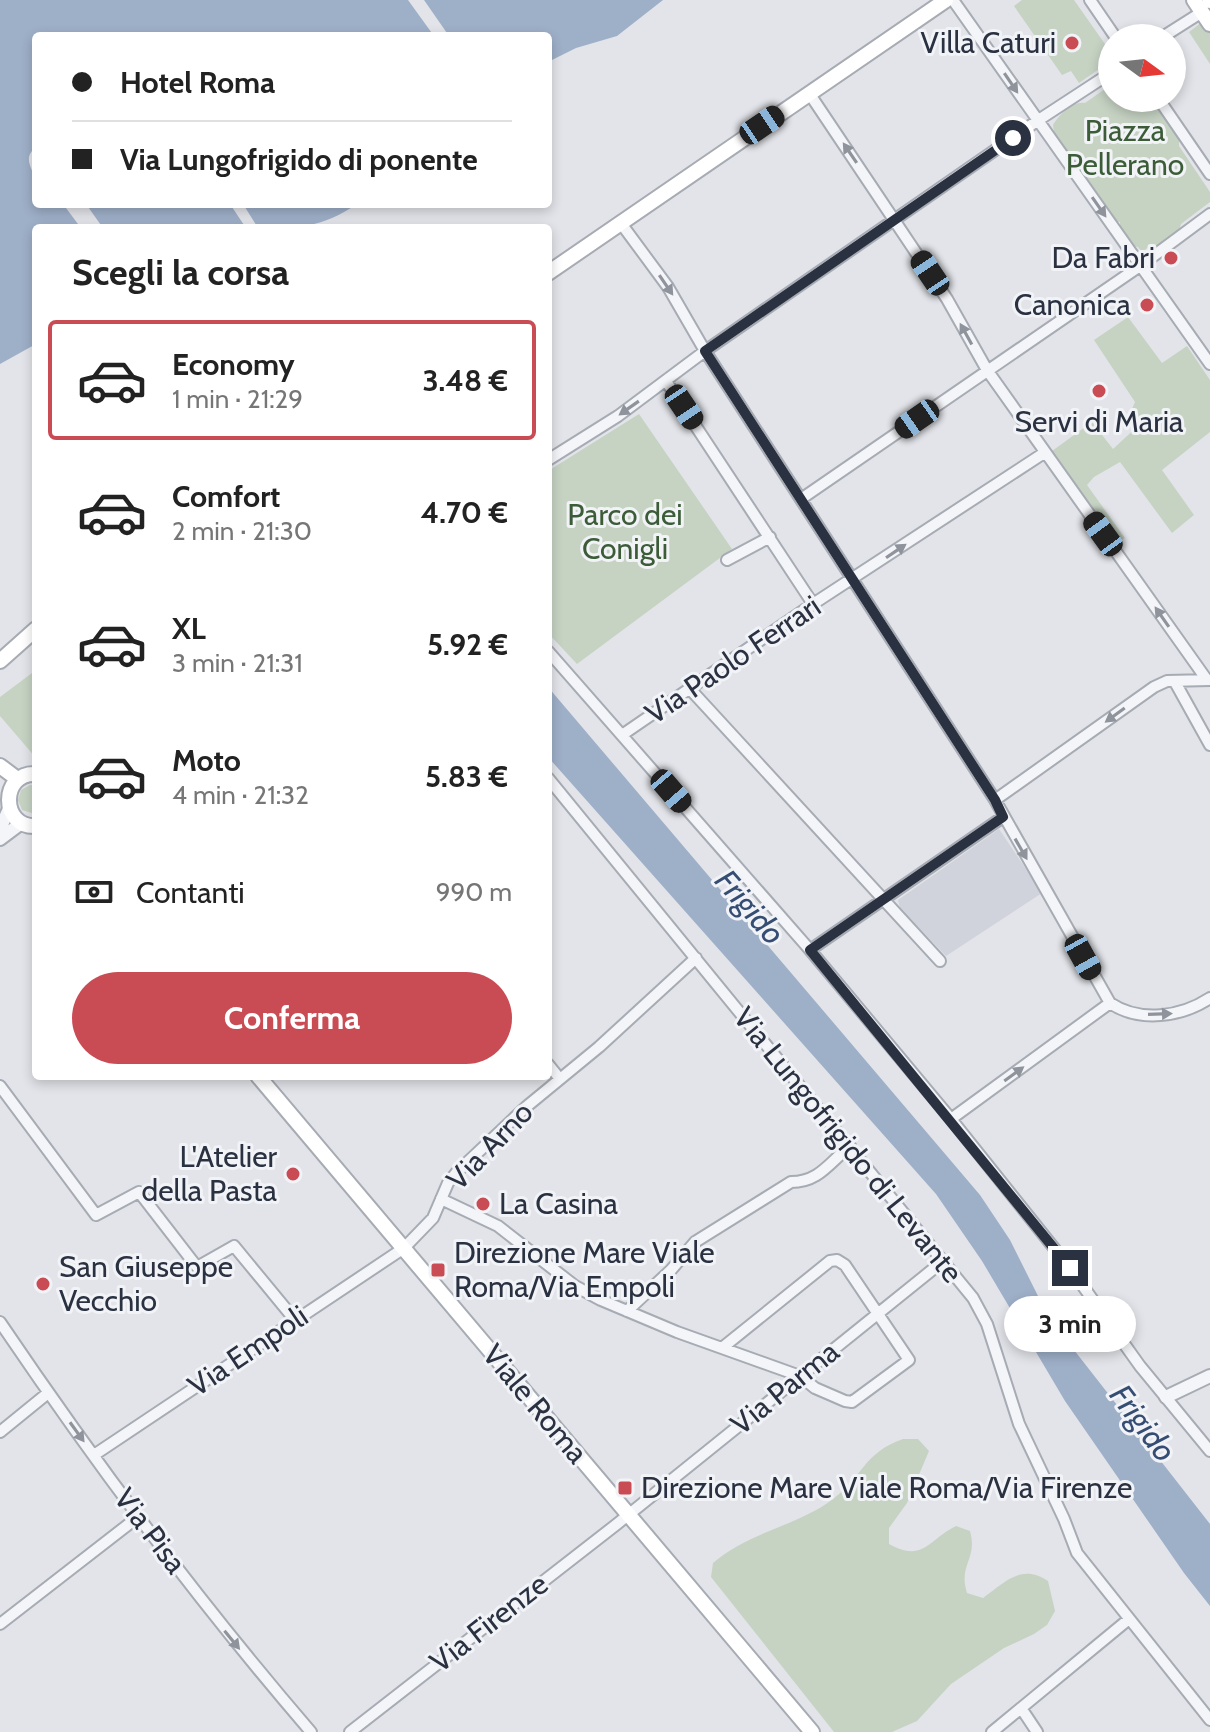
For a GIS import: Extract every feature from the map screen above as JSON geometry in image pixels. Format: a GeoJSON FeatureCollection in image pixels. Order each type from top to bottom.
{"type":"FeatureCollection","features":[{"type":"Feature","properties":{"kind":"main road"},"geometry":{"type":"LineString","coordinates":[[552,270],[946,0]]}},
{"type":"Feature","properties":{"kind":"main road"},"geometry":{"type":"LineString","coordinates":[[0,647],[32,630]]}},
{"type":"Feature","properties":{"kind":"main road"},"geometry":{"type":"LineString","coordinates":[[0,661],[32,632]]}},
{"type":"Feature","properties":{"kind":"main road"},"geometry":{"type":"LineString","coordinates":[[0,766],[16,778]]}},
{"type":"Feature","properties":{"kind":"main road"},"geometry":{"type":"LineString","coordinates":[[32,775],[16,778],[3,792],[8,811],[32,826]]}},
{"type":"Feature","properties":{"kind":"main road","name":"Viale Roma"},"geometry":{"type":"LineString","coordinates":[[261,1080],[812,1732]]}},
{"type":"Feature","properties":{"kind":"street"},"geometry":{"type":"LineString","coordinates":[[953,0],[1210,364]]}},
{"type":"Feature","properties":{"kind":"street"},"geometry":{"type":"LineString","coordinates":[[1090,0],[1106,24]]}},
{"type":"Feature","properties":{"kind":"street"},"geometry":{"type":"LineString","coordinates":[[1181,24],[1205,7]]}},
{"type":"Feature","properties":{"kind":"street"},"geometry":{"type":"LineString","coordinates":[[552,457],[666,381],[893,217],[1098,81]]}},
{"type":"Feature","properties":{"kind":"street"},"geometry":{"type":"LineString","coordinates":[[809,93],[947,299],[987,370],[1209,680]]}},
{"type":"Feature","properties":{"kind":"street"},"geometry":{"type":"LineString","coordinates":[[1168,112],[1210,174]]}},
{"type":"Feature","properties":{"kind":"street"},"geometry":{"type":"LineString","coordinates":[[801,499],[1140,266],[1210,214]]}},
{"type":"Feature","properties":{"kind":"street"},"geometry":{"type":"LineString","coordinates":[[620,222],[668,287],[705,351],[995,800],[1110,1003],[1130,1014],[1170,1014],[1190,1010],[1210,998]]}},
{"type":"Feature","properties":{"kind":"street"},"geometry":{"type":"LineString","coordinates":[[666,381],[813,604]]}},
{"type":"Feature","properties":{"kind":"street","name":"Via Paolo Ferrari"},"geometry":{"type":"LineString","coordinates":[[622,735],[813,604],[1044,453]]}},
{"type":"Feature","properties":{"kind":"street"},"geometry":{"type":"LineString","coordinates":[[727,560],[770,537]]}},
{"type":"Feature","properties":{"kind":"street"},"geometry":{"type":"LineString","coordinates":[[552,656],[810,950],[951,1119],[1061,1256],[1125,1346],[1210,1451]]}},
{"type":"Feature","properties":{"kind":"street"},"geometry":{"type":"LineString","coordinates":[[995,800],[1154,687],[1167,681],[1209,680]]}},
{"type":"Feature","properties":{"kind":"street"},"geometry":{"type":"LineString","coordinates":[[1175,682],[1210,745]]}},
{"type":"Feature","properties":{"kind":"street"},"geometry":{"type":"LineString","coordinates":[[690,689],[940,961]]}},
{"type":"Feature","properties":{"kind":"street","name":"Via Lungofrigido di Levante"},"geometry":{"type":"LineString","coordinates":[[552,786],[973,1298],[987,1324],[1019,1424],[1077,1553],[1210,1720]]}},
{"type":"Feature","properties":{"kind":"street"},"geometry":{"type":"LineString","coordinates":[[0,829],[8,811]]}},
{"type":"Feature","properties":{"kind":"street"},"geometry":{"type":"LineString","coordinates":[[810,950],[1003,817]]}},
{"type":"Feature","properties":{"kind":"street"},"geometry":{"type":"LineString","coordinates":[[0,839],[32,826]]}},
{"type":"Feature","properties":{"kind":"street","name":"Via Arno"},"geometry":{"type":"LineString","coordinates":[[404,1248],[433,1218],[448,1183],[456,1173],[526,1107],[599,1047],[696,958]]}},
{"type":"Feature","properties":{"kind":"street"},"geometry":{"type":"LineString","coordinates":[[951,1119],[1110,1003]]}},
{"type":"Feature","properties":{"kind":"street"},"geometry":{"type":"LineString","coordinates":[[552,1069],[560,1079]]}},
{"type":"Feature","properties":{"kind":"street"},"geometry":{"type":"LineString","coordinates":[[0,1086],[96,1215],[139,1192],[197,1267],[234,1246],[295,1320]]}},
{"type":"Feature","properties":{"kind":"street"},"geometry":{"type":"LineString","coordinates":[[627,1311],[671,1270],[695,1242],[791,1182],[807,1182],[814,1178],[850,1146]]}},
{"type":"Feature","properties":{"kind":"street"},"geometry":{"type":"LineString","coordinates":[[441,1199],[498,1226],[575,1286],[627,1311],[722,1348],[800,1376],[815,1388],[845,1401],[852,1402],[909,1360],[845,1265],[837,1260],[830,1261],[722,1348]]}},
{"type":"Feature","properties":{"kind":"street","name":"Via Empoli"},"geometry":{"type":"LineString","coordinates":[[94,1455],[404,1248]]}},
{"type":"Feature","properties":{"kind":"street","name":"Via Parma"},"geometry":{"type":"LineString","coordinates":[[628,1514],[942,1262]]}},
{"type":"Feature","properties":{"kind":"street","name":"Via Pisa"},"geometry":{"type":"LineString","coordinates":[[0,1322],[138,1517],[230,1638],[311,1732]]}},
{"type":"Feature","properties":{"kind":"street"},"geometry":{"type":"LineString","coordinates":[[1166,1397],[1210,1376]]}},
{"type":"Feature","properties":{"kind":"street"},"geometry":{"type":"LineString","coordinates":[[0,1432],[48,1393]]}},
{"type":"Feature","properties":{"kind":"street","name":"Via Firenze"},"geometry":{"type":"LineString","coordinates":[[350,1732],[628,1514]]}},
{"type":"Feature","properties":{"kind":"street"},"geometry":{"type":"LineString","coordinates":[[0,1624],[138,1517]]}},
{"type":"Feature","properties":{"kind":"street"},"geometry":{"type":"LineString","coordinates":[[992,1732],[1129,1619]]}},
{"type":"Feature","properties":{"kind":"street"},"geometry":{"type":"LineString","coordinates":[[1021,1708],[1037,1732]]}},
{"type":"Feature","properties":{"kind":"shaded area"},"geometry":{"type":"Polygon","coordinates":[[[999,829],[1042,893],[946,956],[900,908],[898,900],[999,829]]]}},
{"type":"Feature","properties":{"kind":"green space"},"geometry":{"type":"Polygon","coordinates":[[[1022,0],[1074,0],[1098,34],[1098,70],[1079,83],[1071,71],[1062,75],[1014,6],[1022,0]]]}},
{"type":"Feature","properties":{"kind":"green space"},"geometry":{"type":"Polygon","coordinates":[[[1202,22],[1210,32],[1210,64],[1189,32],[1202,22]]]}},
{"type":"Feature","properties":{"kind":"green space","name":"Piazza Pellerano"},"geometry":{"type":"Polygon","coordinates":[[[1098,94],[1098,112],[1162,112],[1179,138],[1179,146],[1210,192],[1210,202],[1181,224],[1178,234],[1158,251],[1150,246],[1142,252],[1132,246],[1120,229],[1120,222],[1112,221],[1086,182],[1085,171],[1068,158],[1059,145],[1053,125],[1067,109],[1085,103],[1098,94]]]}},
{"type":"Feature","properties":{"kind":"green space"},"geometry":{"type":"Polygon","coordinates":[[[1128,317],[1162,363],[1187,346],[1210,380],[1210,432],[1162,470],[1194,515],[1172,533],[1120,462],[1094,477],[1087,485],[1125,538],[1115,544],[1052,451],[1092,422],[1113,449],[1140,424],[1132,409],[1135,402],[1094,340],[1128,317]]]}},
{"type":"Feature","properties":{"kind":"green space","name":"Parco dei Conigli"},"geometry":{"type":"Polygon","coordinates":[[[639,414],[732,549],[577,664],[552,637],[552,468],[639,414]]]}},
{"type":"Feature","properties":{"kind":"green space"},"geometry":{"type":"Polygon","coordinates":[[[32,673],[32,753],[0,716],[0,697],[32,673]]]}},
{"type":"Feature","properties":{"kind":"green space"},"geometry":{"type":"Polygon","coordinates":[[[32,785],[32,813],[22,810],[18,800],[21,790],[32,785]]]}},
{"type":"Feature","properties":{"kind":"green space"},"geometry":{"type":"Polygon","coordinates":[[[903,1439],[918,1439],[929,1451],[907,1503],[889,1528],[889,1544],[900,1549],[918,1550],[956,1526],[970,1531],[972,1549],[965,1575],[967,1593],[983,1598],[1006,1581],[1030,1574],[1048,1581],[1055,1611],[1047,1625],[1004,1648],[951,1684],[917,1721],[892,1732],[834,1732],[711,1577],[713,1563],[742,1543],[805,1516],[833,1499],[879,1451],[903,1439]]]}},
{"type":"Feature","properties":{"kind":"water"},"geometry":{"type":"Polygon","coordinates":[[[0,0],[408,0],[431,32],[32,32],[32,151],[29,160],[32,208],[66,208],[78,224],[32,224],[32,346],[0,364],[0,0]]]}},
{"type":"Feature","properties":{"kind":"water"},"geometry":{"type":"Polygon","coordinates":[[[424,0],[663,0],[617,36],[576,48],[552,60],[552,32],[446,32],[424,0]]]}},
{"type":"Feature","properties":{"kind":"water"},"geometry":{"type":"Polygon","coordinates":[[[89,208],[233,208],[243,224],[100,224],[89,208]]]}},
{"type":"Feature","properties":{"kind":"water"},"geometry":{"type":"Polygon","coordinates":[[[246,208],[350,208],[313,224],[256,224],[246,208]]]}},
{"type":"Feature","properties":{"kind":"water"},"geometry":{"type":"Polygon","coordinates":[[[552,692],[980,1195],[1010,1240],[1040,1300],[1067,1341],[1210,1524],[1210,1606],[1065,1401],[982,1261],[936,1194],[552,762],[552,692]]]}},
{"type":"Feature","properties":{"kind":"place","name":"Villa Caturi"},"geometry":{"type":"Point","coordinates":[1072,43]}},
{"type":"Feature","properties":{"kind":"place","name":"Da Fabri"},"geometry":{"type":"Point","coordinates":[1171,258]}},
{"type":"Feature","properties":{"kind":"place","name":"Canonica"},"geometry":{"type":"Point","coordinates":[1147,305]}},
{"type":"Feature","properties":{"kind":"place","name":"Servi di Maria"},"geometry":{"type":"Point","coordinates":[1099,391]}},
{"type":"Feature","properties":{"kind":"place","name":"L'Atelier della Pasta"},"geometry":{"type":"Point","coordinates":[293,1174]}},
{"type":"Feature","properties":{"kind":"place","name":"La Casina"},"geometry":{"type":"Point","coordinates":[483,1204]}},
{"type":"Feature","properties":{"kind":"place","name":"Direzione Mare Viale Roma/Via Empoli"},"geometry":{"type":"Point","coordinates":[438,1270]}},
{"type":"Feature","properties":{"kind":"place","name":"San Giuseppe Vecchio"},"geometry":{"type":"Point","coordinates":[43,1284]}},
{"type":"Feature","properties":{"kind":"place","name":"Direzione Mare Viale Roma/Via Firenze"},"geometry":{"type":"Point","coordinates":[625,1488]}},
{"type":"Feature","properties":{"kind":"route"},"geometry":{"type":"LineString","coordinates":[[1013,138],[705,351],[995,800],[1003,817],[810,950],[1070,1268]]}},
{"type":"Feature","properties":{"kind":"water label","name":"Frigido"},"geometry":{"type":"Point","coordinates":[750,907]}},
{"type":"Feature","properties":{"kind":"water label","name":"Frigido"},"geometry":{"type":"Point","coordinates":[1143,1423]}}]}
